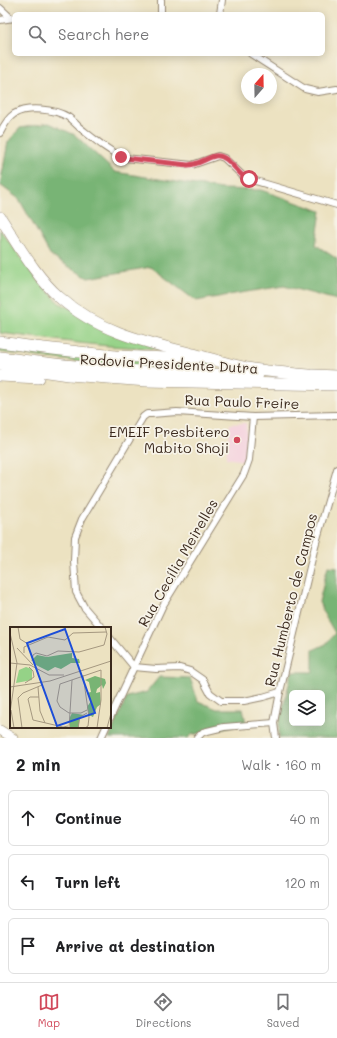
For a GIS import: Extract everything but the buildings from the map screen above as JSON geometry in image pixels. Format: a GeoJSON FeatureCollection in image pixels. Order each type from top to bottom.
{"type":"FeatureCollection","features":[{"type":"Feature","properties":{"kind":"highway"},"geometry":{"type":"LineString","coordinates":[[0,217],[36,271],[58,296],[82,315],[98,324],[137,339],[259,370],[320,376]]}},
{"type":"Feature","properties":{"kind":"highway"},"geometry":{"type":"LineString","coordinates":[[0,226],[27,258]]}},
{"type":"Feature","properties":{"kind":"highway"},"geometry":{"type":"LineString","coordinates":[[0,342],[115,356],[217,360]]}},
{"type":"Feature","properties":{"kind":"highway","name":"Rodovia Presidente Dutra"},"geometry":{"type":"LineString","coordinates":[[0,357],[77,367],[144,372],[181,374],[337,376]]}},
{"type":"Feature","properties":{"kind":"highway","name":"Rodovia Presidente Dutra"},"geometry":{"type":"LineString","coordinates":[[0,365],[69,375],[147,381],[337,385]]}},
{"type":"Feature","properties":{"kind":"highway"},"geometry":{"type":"LineString","coordinates":[[0,376],[91,381],[147,381]]}},
{"type":"Feature","properties":{"kind":"street"},"geometry":{"type":"LineString","coordinates":[[161,0],[161,12]]}},
{"type":"Feature","properties":{"kind":"street"},"geometry":{"type":"LineString","coordinates":[[220,12],[222,0]]}},
{"type":"Feature","properties":{"kind":"street"},"geometry":{"type":"LineString","coordinates":[[0,8],[12,17]]}},
{"type":"Feature","properties":{"kind":"street"},"geometry":{"type":"LineString","coordinates":[[0,20],[12,18]]}},
{"type":"Feature","properties":{"kind":"street"},"geometry":{"type":"LineString","coordinates":[[254,56],[304,89],[318,92],[337,89]]}},
{"type":"Feature","properties":{"kind":"street"},"geometry":{"type":"LineString","coordinates":[[0,133],[13,114],[19,112],[48,110],[67,117],[94,139],[117,155],[125,158],[188,165],[197,164],[215,156],[221,157],[243,176],[249,179],[337,205]]}},
{"type":"Feature","properties":{"kind":"street","name":"Rua Paulo Freire"},"geometry":{"type":"LineString","coordinates":[[101,627],[84,607],[76,592],[74,560],[75,536],[86,512],[143,417],[147,414],[177,412],[253,417],[337,415]]}},
{"type":"Feature","properties":{"kind":"street","name":"Rua Cecília Meirelles"},"geometry":{"type":"LineString","coordinates":[[111,716],[162,607],[244,474],[248,460],[253,417]]}},
{"type":"Feature","properties":{"kind":"street","name":"Rua Humberto de Campos"},"geometry":{"type":"LineString","coordinates":[[276,738],[274,723],[280,692],[337,468]]}},
{"type":"Feature","properties":{"kind":"street"},"geometry":{"type":"LineString","coordinates":[[111,639],[134,667],[156,669],[180,668],[190,671],[202,680],[210,693],[221,701],[244,701],[280,692]]}},
{"type":"Feature","properties":{"kind":"street"},"geometry":{"type":"LineString","coordinates":[[197,738],[203,732],[224,727],[274,723]]}},
{"type":"Feature","properties":{"kind":"street"},"geometry":{"type":"LineString","coordinates":[[101,738],[106,728]]}},
{"type":"Feature","properties":{"kind":"street"},"geometry":{"type":"LineString","coordinates":[[0,730],[13,738]]}},
{"type":"Feature","properties":{"kind":"shaded area","name":"EMEIF Presbitero Mabito Shoji"},"geometry":{"type":"Polygon","coordinates":[[[246,423],[247,453],[244,461],[226,458],[230,424],[246,423]]]}},
{"type":"Feature","properties":{"kind":"green space"},"geometry":{"type":"Polygon","coordinates":[[[49,123],[75,135],[115,172],[221,189],[261,190],[321,211],[316,245],[337,259],[337,300],[284,286],[196,301],[151,267],[88,278],[51,256],[19,199],[0,185],[8,142],[20,128],[49,123]]]}},
{"type":"Feature","properties":{"kind":"green space"},"geometry":{"type":"Polygon","coordinates":[[[0,230],[37,279],[59,303],[163,349],[109,346],[0,333],[0,230]]]}},
{"type":"Feature","properties":{"kind":"green space"},"geometry":{"type":"Polygon","coordinates":[[[0,345],[180,362],[215,363],[217,367],[157,367],[100,364],[0,352],[0,345]]]}},
{"type":"Feature","properties":{"kind":"green space"},"geometry":{"type":"Polygon","coordinates":[[[328,566],[337,567],[337,738],[279,738],[279,724],[292,672],[313,672],[313,650],[326,644],[335,633],[319,602],[328,566]]]}},
{"type":"Feature","properties":{"kind":"green space"},"geometry":{"type":"Polygon","coordinates":[[[159,677],[190,678],[198,701],[217,709],[243,709],[246,723],[191,735],[188,738],[109,738],[127,697],[147,692],[159,677]]]}},
{"type":"Feature","properties":{"kind":"place","name":"EMEIF Presbitero Mabito Shoji"},"geometry":{"type":"Point","coordinates":[237,440]}},
{"type":"Feature","properties":{"kind":"route"},"geometry":{"type":"LineString","coordinates":[[121,157],[192,165],[218,156],[224,158],[243,176],[249,179]]}}]}
